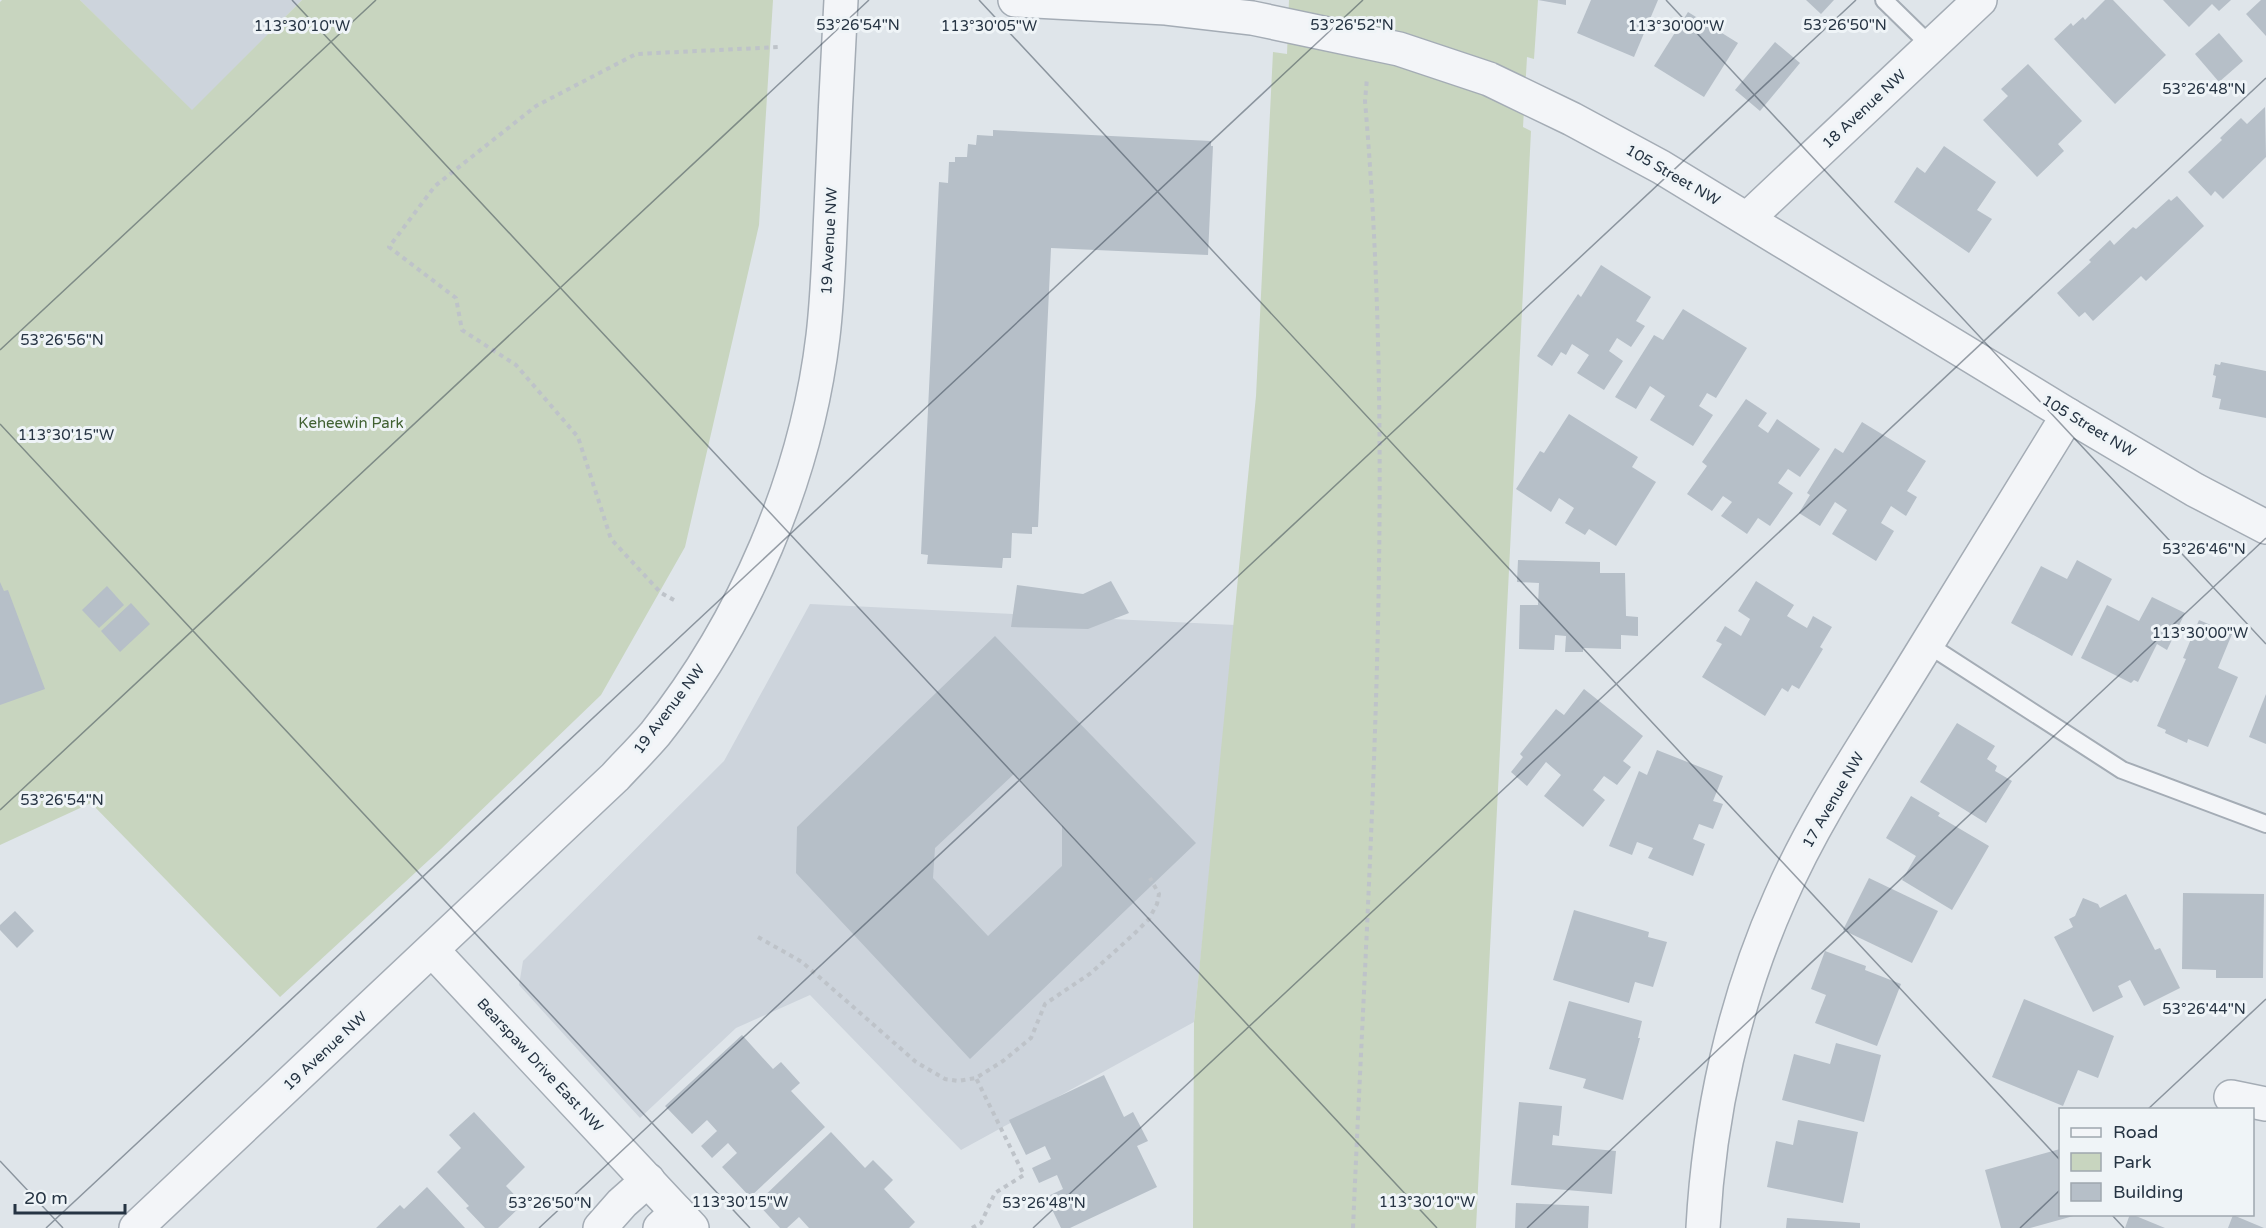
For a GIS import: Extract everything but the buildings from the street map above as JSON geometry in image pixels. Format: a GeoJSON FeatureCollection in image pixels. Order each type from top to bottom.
{"type":"FeatureCollection","features":[{"type":"Feature","properties":{"kind":"street","name":"19 Avenue NW"},"geometry":{"type":"LineString","coordinates":[[136,1228],[615,777],[654,734],[720,638],[753,575],[771,533],[795,465],[810,406],[823,337],[841,0]]}},
{"type":"Feature","properties":{"kind":"street","name":"105 Street NW"},"geometry":{"type":"LineString","coordinates":[[1015,0],[1166,8],[1252,18],[1399,49],[1489,79],[1602,135],[1748,218],[2068,415],[2195,490],[2266,527]]}},
{"type":"Feature","properties":{"kind":"street","name":"18 Avenue NW"},"geometry":{"type":"LineString","coordinates":[[1748,218],[1980,0]]}},
{"type":"Feature","properties":{"kind":"street","name":"17 Avenue NW"},"geometry":{"type":"LineString","coordinates":[[1703,1228],[1712,1138],[1721,1085],[1742,1003],[1780,897],[1840,786],[2068,415]]}},
{"type":"Feature","properties":{"kind":"street","name":"Bearspaw Drive East NW"},"geometry":{"type":"LineString","coordinates":[[432,950],[648,1180],[677,1223]]}},
{"type":"Feature","properties":{"kind":"street"},"geometry":{"type":"LineString","coordinates":[[2231,1097],[2266,1104]]}},
{"type":"Feature","properties":{"kind":"street"},"geometry":{"type":"LineString","coordinates":[[600,1228],[622,1203],[648,1180]]}},
{"type":"Feature","properties":{"kind":"lane"},"geometry":{"type":"LineString","coordinates":[[1884,0],[1930,46]]}},
{"type":"Feature","properties":{"kind":"lane"},"geometry":{"type":"LineString","coordinates":[[1927,644],[2122,770],[2266,824]]}},
{"type":"Feature","properties":{"kind":"path"},"geometry":{"type":"LineString","coordinates":[[1353,1228],[1380,551],[1376,270],[1365,101],[1371,43]]}},
{"type":"Feature","properties":{"kind":"path"},"geometry":{"type":"LineString","coordinates":[[674,600],[661,593],[610,539],[578,437],[516,365],[462,330],[456,298],[389,247],[435,186],[536,106],[636,54],[780,47]]}},
{"type":"Feature","properties":{"kind":"path"},"geometry":{"type":"LineString","coordinates":[[758,937],[802,962],[916,1062],[945,1079],[958,1081],[976,1078],[1003,1061],[1031,1038],[1045,1004],[1091,973],[1149,920],[1160,894],[1150,879]]}},
{"type":"Feature","properties":{"kind":"path"},"geometry":{"type":"LineString","coordinates":[[972,1228],[984,1219],[995,1193],[1024,1175],[976,1078]]}},
{"type":"Feature","properties":{"kind":"shaded area"},"geometry":{"type":"Polygon","coordinates":[[[80,0],[302,0],[192,111],[80,0]]]}},
{"type":"Feature","properties":{"kind":"shaded area"},"geometry":{"type":"Polygon","coordinates":[[[810,604],[1235,625],[1194,1022],[961,1150],[810,995],[736,1028],[640,1118],[519,985],[523,961],[724,761],[810,604]]]}},
{"type":"Feature","properties":{"kind":"green space","name":"Keheewin Park"},"geometry":{"type":"Polygon","coordinates":[[[2,0],[80,0],[192,110],[302,0],[773,0],[759,225],[685,547],[601,695],[441,849],[280,997],[91,803],[0,845],[0,2],[2,0]]]}},
{"type":"Feature","properties":{"kind":"green space"},"geometry":{"type":"Polygon","coordinates":[[[1289,0],[1538,0],[1534,59],[1527,57],[1523,127],[1531,131],[1476,1228],[1193,1228],[1194,1022],[1256,396],[1273,52],[1287,54],[1289,0]]]}}]}
